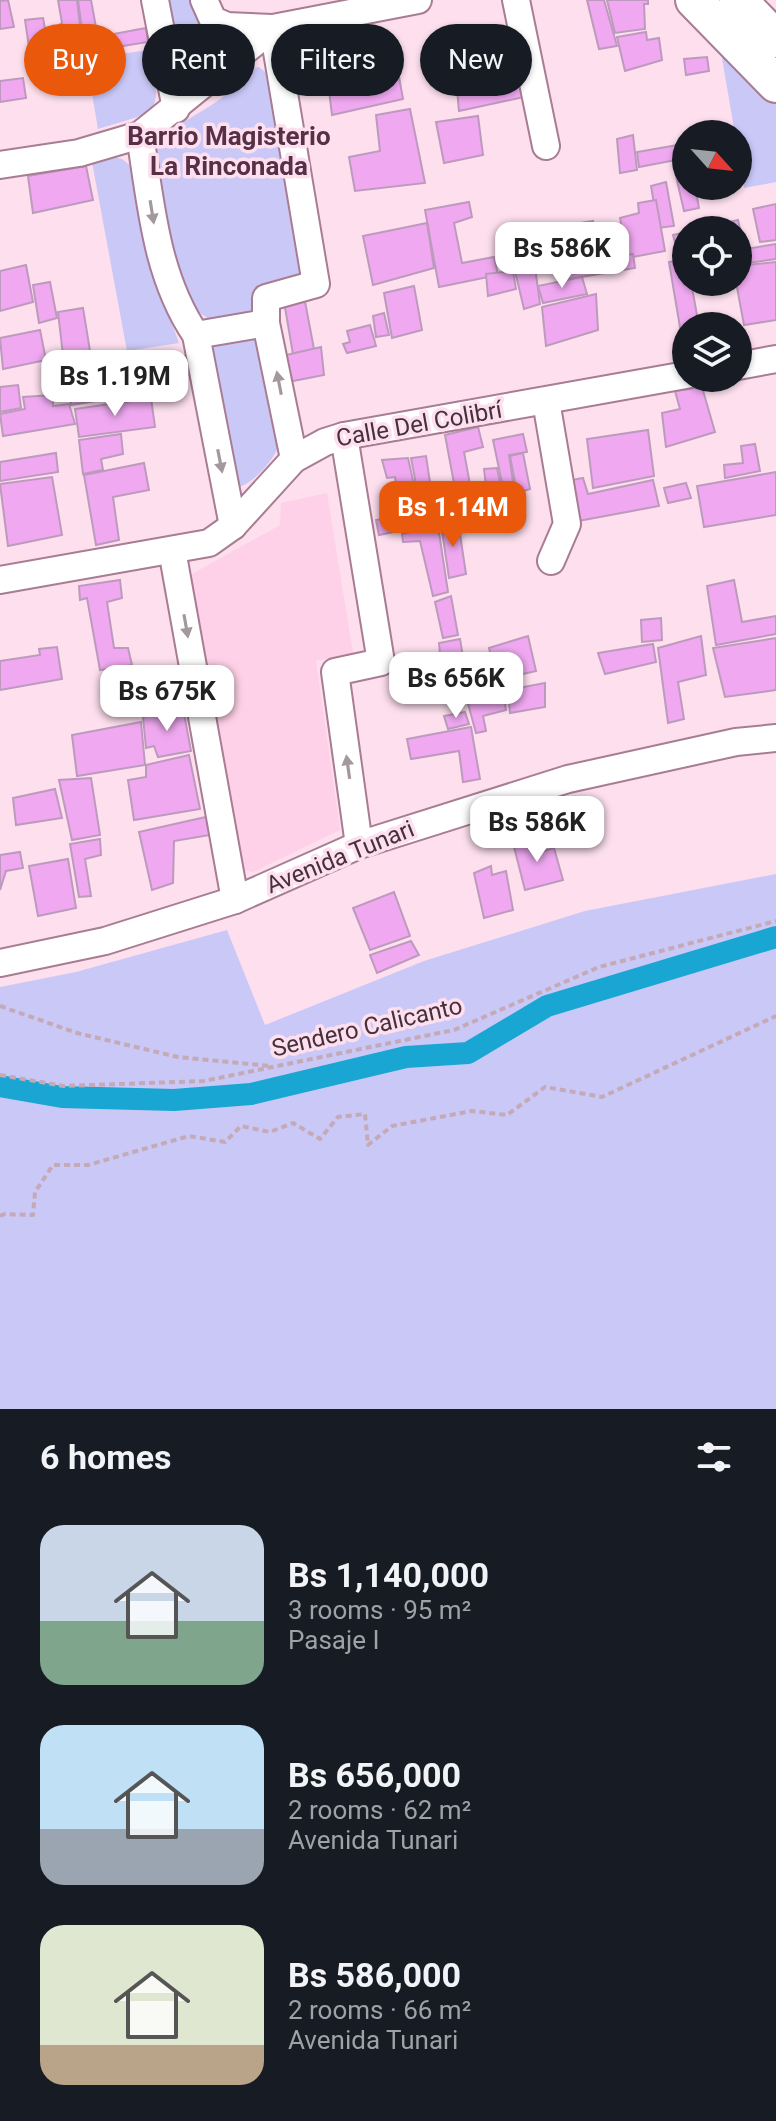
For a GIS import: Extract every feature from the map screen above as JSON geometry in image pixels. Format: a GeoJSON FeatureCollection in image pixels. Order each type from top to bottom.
{"type":"FeatureCollection","features":[{"type":"Feature","properties":{"kind":"main road"},"geometry":{"type":"LineString","coordinates":[[694,0],[776,84]]}},
{"type":"Feature","properties":{"kind":"main road"},"geometry":{"type":"LineString","coordinates":[[738,0],[776,39]]}},
{"type":"Feature","properties":{"kind":"street"},"geometry":{"type":"LineString","coordinates":[[155,0],[176,109]]}},
{"type":"Feature","properties":{"kind":"street"},"geometry":{"type":"LineString","coordinates":[[204,0],[213,20],[227,26],[271,28]]}},
{"type":"Feature","properties":{"kind":"street"},"geometry":{"type":"LineString","coordinates":[[294,24],[418,0]]}},
{"type":"Feature","properties":{"kind":"street"},"geometry":{"type":"LineString","coordinates":[[516,0],[546,146]]}},
{"type":"Feature","properties":{"kind":"street"},"geometry":{"type":"LineString","coordinates":[[0,165],[79,153],[140,135],[271,30]]}},
{"type":"Feature","properties":{"kind":"street"},"geometry":{"type":"LineString","coordinates":[[284,96],[316,284],[266,298],[266,323],[294,459]]}},
{"type":"Feature","properties":{"kind":"street"},"geometry":{"type":"LineString","coordinates":[[140,135],[160,260],[181,313],[196,335],[233,526]]}},
{"type":"Feature","properties":{"kind":"street"},"geometry":{"type":"LineString","coordinates":[[196,335],[266,323]]}},
{"type":"Feature","properties":{"kind":"street"},"geometry":{"type":"LineString","coordinates":[[752,363],[776,359]]}},
{"type":"Feature","properties":{"kind":"street","name":"Calle Del Colibrí"},"geometry":{"type":"LineString","coordinates":[[0,580],[209,543],[233,526],[294,459],[325,442],[344,436],[672,378]]}},
{"type":"Feature","properties":{"kind":"street"},"geometry":{"type":"LineString","coordinates":[[546,401],[567,524],[551,561]]}},
{"type":"Feature","properties":{"kind":"street"},"geometry":{"type":"LineString","coordinates":[[344,436],[381,662],[335,672],[359,845]]}},
{"type":"Feature","properties":{"kind":"street"},"geometry":{"type":"LineString","coordinates":[[172,550],[235,900]]}},
{"type":"Feature","properties":{"kind":"street","name":"Avenida Tunari"},"geometry":{"type":"LineString","coordinates":[[0,963],[105,941],[235,900],[359,845],[568,779],[736,742],[776,738]]}},
{"type":"Feature","properties":{"kind":"path","name":"Sendero Calicanto"},"geometry":{"type":"LineString","coordinates":[[0,1075],[64,1086],[204,1081],[454,1030],[599,967],[776,921]]}},
{"type":"Feature","properties":{"kind":"path"},"geometry":{"type":"LineString","coordinates":[[0,1006],[77,1033],[178,1057],[276,1066]]}},
{"type":"Feature","properties":{"kind":"path"},"geometry":{"type":"LineString","coordinates":[[0,1216],[33,1215],[35,1192],[53,1165],[88,1165],[189,1136],[225,1142],[241,1126],[270,1132],[293,1123],[320,1139],[338,1117],[365,1114],[368,1145],[392,1126],[472,1111],[507,1115],[545,1087],[602,1097],[776,1016]]}},
{"type":"Feature","properties":{"kind":"shaded area"},"geometry":{"type":"Polygon","coordinates":[[[167,0],[197,0],[214,24],[172,24],[167,0]]]}},
{"type":"Feature","properties":{"kind":"shaded area"},"geometry":{"type":"Polygon","coordinates":[[[719,41],[776,101],[776,182],[752,186],[752,120],[733,120],[719,41]]]}},
{"type":"Feature","properties":{"kind":"shaded area"},"geometry":{"type":"Polygon","coordinates":[[[142,51],[142,96],[156,96],[156,99],[146,113],[98,129],[92,96],[126,96],[126,53],[142,51]]]}},
{"type":"Feature","properties":{"kind":"shaded area"},"geometry":{"type":"Polygon","coordinates":[[[259,67],[271,77],[271,96],[274,96],[303,273],[256,312],[213,322],[190,306],[173,267],[154,148],[171,132],[224,96],[255,96],[255,68],[259,67]]]}},
{"type":"Feature","properties":{"kind":"shaded area"},"geometry":{"type":"Polygon","coordinates":[[[114,157],[133,168],[163,300],[179,343],[127,351],[92,162],[114,157]]]}},
{"type":"Feature","properties":{"kind":"shaded area"},"geometry":{"type":"Polygon","coordinates":[[[257,338],[279,445],[262,471],[237,487],[210,351],[217,345],[257,338]]]}},
{"type":"Feature","properties":{"kind":"shaded area"},"geometry":{"type":"Polygon","coordinates":[[[327,493],[353,653],[316,661],[340,830],[253,872],[242,870],[190,575],[280,525],[281,503],[327,493]]]}},
{"type":"Feature","properties":{"kind":"shaded area"},"geometry":{"type":"Polygon","coordinates":[[[776,874],[776,1409],[0,1409],[0,987],[76,972],[227,930],[265,1025],[424,961],[585,911],[776,874]]]}},
{"type":"Feature","properties":{"kind":"building"},"geometry":{"type":"Polygon","coordinates":[[[8,0],[14,27],[0,29],[0,1],[8,0]]]}},
{"type":"Feature","properties":{"kind":"building"},"geometry":{"type":"Polygon","coordinates":[[[58,0],[77,0],[80,24],[62,23],[58,0]]]}},
{"type":"Feature","properties":{"kind":"building"},"geometry":{"type":"Polygon","coordinates":[[[78,0],[91,0],[95,24],[81,24],[78,0]]]}},
{"type":"Feature","properties":{"kind":"building"},"geometry":{"type":"Polygon","coordinates":[[[587,0],[604,0],[617,46],[599,49],[587,0]]]}},
{"type":"Feature","properties":{"kind":"building"},"geometry":{"type":"Polygon","coordinates":[[[607,0],[648,0],[648,4],[644,4],[645,29],[615,33],[607,0]]]}},
{"type":"Feature","properties":{"kind":"building"},"geometry":{"type":"Polygon","coordinates":[[[43,18],[44,24],[26,24],[25,20],[43,18]]]}},
{"type":"Feature","properties":{"kind":"building"},"geometry":{"type":"Polygon","coordinates":[[[142,29],[142,43],[126,45],[126,32],[142,29]]]}},
{"type":"Feature","properties":{"kind":"building"},"geometry":{"type":"Polygon","coordinates":[[[646,32],[647,40],[659,38],[662,60],[625,71],[617,37],[646,32]]]}},
{"type":"Feature","properties":{"kind":"building"},"geometry":{"type":"Polygon","coordinates":[[[707,57],[709,71],[686,75],[684,59],[707,57]]]}},
{"type":"Feature","properties":{"kind":"building"},"geometry":{"type":"Polygon","coordinates":[[[23,78],[26,98],[0,102],[0,81],[23,78]]]}},
{"type":"Feature","properties":{"kind":"building"},"geometry":{"type":"Polygon","coordinates":[[[330,96],[402,96],[403,99],[332,115],[330,96]]]}},
{"type":"Feature","properties":{"kind":"building"},"geometry":{"type":"Polygon","coordinates":[[[458,96],[524,96],[524,97],[459,111],[458,96]]]}},
{"type":"Feature","properties":{"kind":"building"},"geometry":{"type":"Polygon","coordinates":[[[410,109],[425,183],[355,191],[349,157],[380,151],[376,115],[410,109]]]}},
{"type":"Feature","properties":{"kind":"building"},"geometry":{"type":"Polygon","coordinates":[[[478,116],[483,155],[444,163],[436,122],[478,116]]]}},
{"type":"Feature","properties":{"kind":"building"},"geometry":{"type":"Polygon","coordinates":[[[633,135],[637,170],[620,173],[617,139],[633,135]]]}},
{"type":"Feature","properties":{"kind":"building"},"geometry":{"type":"Polygon","coordinates":[[[672,146],[672,161],[639,167],[637,152],[672,146]]]}},
{"type":"Feature","properties":{"kind":"building"},"geometry":{"type":"Polygon","coordinates":[[[86,166],[93,200],[33,213],[28,176],[86,166]]]}},
{"type":"Feature","properties":{"kind":"building"},"geometry":{"type":"Polygon","coordinates":[[[666,182],[672,226],[658,228],[651,186],[666,182]]]}},
{"type":"Feature","properties":{"kind":"building"},"geometry":{"type":"Polygon","coordinates":[[[656,200],[665,251],[627,258],[620,218],[639,213],[638,203],[656,200]]]}},
{"type":"Feature","properties":{"kind":"building"},"geometry":{"type":"Polygon","coordinates":[[[681,200],[698,200],[699,208],[684,211],[681,200]]]}},
{"type":"Feature","properties":{"kind":"building"},"geometry":{"type":"Polygon","coordinates":[[[469,202],[472,217],[454,223],[462,263],[494,257],[498,275],[439,287],[425,210],[469,202]]]}},
{"type":"Feature","properties":{"kind":"building"},"geometry":{"type":"Polygon","coordinates":[[[776,204],[776,240],[760,242],[753,209],[776,204]]]}},
{"type":"Feature","properties":{"kind":"building"},"geometry":{"type":"Polygon","coordinates":[[[593,221],[601,260],[582,263],[574,224],[593,221]]]}},
{"type":"Feature","properties":{"kind":"building"},"geometry":{"type":"Polygon","coordinates":[[[427,223],[434,268],[373,285],[363,236],[427,223]]]}},
{"type":"Feature","properties":{"kind":"building"},"geometry":{"type":"Polygon","coordinates":[[[776,244],[776,259],[752,262],[752,248],[776,244]]]}},
{"type":"Feature","properties":{"kind":"building"},"geometry":{"type":"Polygon","coordinates":[[[633,254],[635,268],[569,279],[567,267],[633,254]]]}},
{"type":"Feature","properties":{"kind":"building"},"geometry":{"type":"Polygon","coordinates":[[[776,262],[776,320],[752,324],[752,312],[742,312],[739,296],[752,296],[752,265],[776,262]]]}},
{"type":"Feature","properties":{"kind":"building"},"geometry":{"type":"Polygon","coordinates":[[[26,265],[33,302],[0,311],[0,271],[26,265]]]}},
{"type":"Feature","properties":{"kind":"building"},"geometry":{"type":"Polygon","coordinates":[[[535,267],[540,304],[524,309],[515,271],[535,267]]]}},
{"type":"Feature","properties":{"kind":"building"},"geometry":{"type":"Polygon","coordinates":[[[513,271],[516,289],[488,296],[486,274],[513,271]]]}},
{"type":"Feature","properties":{"kind":"building"},"geometry":{"type":"Polygon","coordinates":[[[582,277],[587,294],[543,303],[538,286],[582,277]]]}},
{"type":"Feature","properties":{"kind":"building"},"geometry":{"type":"Polygon","coordinates":[[[50,282],[57,318],[39,323],[33,285],[50,282]]]}},
{"type":"Feature","properties":{"kind":"building"},"geometry":{"type":"Polygon","coordinates":[[[414,286],[422,330],[392,338],[384,293],[414,286]]]}},
{"type":"Feature","properties":{"kind":"building"},"geometry":{"type":"Polygon","coordinates":[[[303,291],[314,349],[293,354],[283,296],[303,291]]]}},
{"type":"Feature","properties":{"kind":"building"},"geometry":{"type":"Polygon","coordinates":[[[596,294],[598,330],[546,346],[542,307],[596,294]]]}},
{"type":"Feature","properties":{"kind":"building"},"geometry":{"type":"Polygon","coordinates":[[[675,296],[694,296],[696,312],[677,312],[675,296]]]}},
{"type":"Feature","properties":{"kind":"building"},"geometry":{"type":"Polygon","coordinates":[[[83,308],[90,351],[63,355],[58,312],[83,308]]]}},
{"type":"Feature","properties":{"kind":"building"},"geometry":{"type":"Polygon","coordinates":[[[384,313],[389,335],[376,337],[373,316],[384,313]]]}},
{"type":"Feature","properties":{"kind":"building"},"geometry":{"type":"Polygon","coordinates":[[[370,325],[376,346],[347,353],[343,344],[350,342],[347,331],[370,325]]]}},
{"type":"Feature","properties":{"kind":"building"},"geometry":{"type":"Polygon","coordinates":[[[40,330],[46,360],[3,369],[0,338],[40,330]]]}},
{"type":"Feature","properties":{"kind":"building"},"geometry":{"type":"Polygon","coordinates":[[[321,347],[324,375],[288,382],[286,355],[321,347]]]}},
{"type":"Feature","properties":{"kind":"building"},"geometry":{"type":"Polygon","coordinates":[[[97,354],[102,400],[71,405],[66,357],[97,354]]]}},
{"type":"Feature","properties":{"kind":"building"},"geometry":{"type":"Polygon","coordinates":[[[190,355],[193,374],[176,378],[173,358],[190,355]]]}},
{"type":"Feature","properties":{"kind":"building"},"geometry":{"type":"Polygon","coordinates":[[[18,385],[21,408],[0,412],[0,387],[18,385]]]}},
{"type":"Feature","properties":{"kind":"building"},"geometry":{"type":"Polygon","coordinates":[[[675,392],[703,392],[715,432],[666,447],[662,413],[680,409],[675,392]]]}},
{"type":"Feature","properties":{"kind":"building"},"geometry":{"type":"Polygon","coordinates":[[[53,395],[53,406],[69,404],[75,424],[3,436],[0,414],[25,409],[23,397],[53,395]]]}},
{"type":"Feature","properties":{"kind":"building"},"geometry":{"type":"Polygon","coordinates":[[[151,398],[155,427],[79,437],[75,409],[151,398]]]}},
{"type":"Feature","properties":{"kind":"building"},"geometry":{"type":"Polygon","coordinates":[[[478,427],[483,447],[464,452],[473,501],[503,497],[505,516],[461,521],[445,435],[478,427]]]}},
{"type":"Feature","properties":{"kind":"building"},"geometry":{"type":"Polygon","coordinates":[[[648,430],[654,476],[593,488],[587,439],[648,430]]]}},
{"type":"Feature","properties":{"kind":"building"},"geometry":{"type":"Polygon","coordinates":[[[121,434],[123,454],[101,459],[103,470],[83,474],[79,440],[121,434]]]}},
{"type":"Feature","properties":{"kind":"building"},"geometry":{"type":"Polygon","coordinates":[[[523,434],[527,452],[509,455],[515,495],[505,497],[493,440],[523,434]]]}},
{"type":"Feature","properties":{"kind":"building"},"geometry":{"type":"Polygon","coordinates":[[[755,444],[760,471],[725,478],[724,465],[743,463],[741,446],[755,444]]]}},
{"type":"Feature","properties":{"kind":"building"},"geometry":{"type":"Polygon","coordinates":[[[56,453],[58,472],[0,481],[0,462],[56,453]]]}},
{"type":"Feature","properties":{"kind":"building"},"geometry":{"type":"Polygon","coordinates":[[[523,453],[530,489],[517,493],[510,456],[523,453]]]}},
{"type":"Feature","properties":{"kind":"building"},"geometry":{"type":"Polygon","coordinates":[[[426,456],[436,522],[424,525],[411,458],[426,456]]]}},
{"type":"Feature","properties":{"kind":"building"},"geometry":{"type":"Polygon","coordinates":[[[408,458],[423,526],[379,535],[376,520],[401,516],[395,477],[387,478],[382,460],[408,458]]]}},
{"type":"Feature","properties":{"kind":"building"},"geometry":{"type":"Polygon","coordinates":[[[144,463],[149,490],[113,497],[119,540],[96,545],[84,475],[144,463]]]}},
{"type":"Feature","properties":{"kind":"building"},"geometry":{"type":"Polygon","coordinates":[[[497,468],[503,497],[473,499],[473,488],[486,486],[484,469],[497,468]]]}},
{"type":"Feature","properties":{"kind":"building"},"geometry":{"type":"Polygon","coordinates":[[[776,472],[776,515],[704,527],[697,486],[776,472]]]}},
{"type":"Feature","properties":{"kind":"building"},"geometry":{"type":"Polygon","coordinates":[[[52,477],[62,535],[8,546],[0,484],[52,477]]]}},
{"type":"Feature","properties":{"kind":"building"},"geometry":{"type":"Polygon","coordinates":[[[583,478],[588,494],[653,480],[659,506],[578,521],[572,480],[583,478]]]}},
{"type":"Feature","properties":{"kind":"building"},"geometry":{"type":"Polygon","coordinates":[[[686,483],[691,498],[668,503],[664,488],[686,483]]]}},
{"type":"Feature","properties":{"kind":"building"},"geometry":{"type":"Polygon","coordinates":[[[458,521],[466,574],[449,578],[441,524],[458,521]]]}},
{"type":"Feature","properties":{"kind":"building"},"geometry":{"type":"Polygon","coordinates":[[[438,526],[448,592],[433,596],[420,541],[403,542],[402,534],[438,526]]]}},
{"type":"Feature","properties":{"kind":"building"},"geometry":{"type":"Polygon","coordinates":[[[120,580],[122,598],[107,602],[114,648],[128,648],[132,665],[100,670],[87,598],[80,600],[79,586],[120,580]]]}},
{"type":"Feature","properties":{"kind":"building"},"geometry":{"type":"Polygon","coordinates":[[[734,580],[742,622],[776,616],[776,634],[716,645],[707,586],[734,580]]]}},
{"type":"Feature","properties":{"kind":"building"},"geometry":{"type":"Polygon","coordinates":[[[451,596],[458,635],[443,638],[435,602],[451,596]]]}},
{"type":"Feature","properties":{"kind":"building"},"geometry":{"type":"Polygon","coordinates":[[[661,618],[662,640],[642,642],[641,620],[661,618]]]}},
{"type":"Feature","properties":{"kind":"building"},"geometry":{"type":"Polygon","coordinates":[[[528,636],[536,671],[497,680],[489,648],[528,636]]]}},
{"type":"Feature","properties":{"kind":"building"},"geometry":{"type":"Polygon","coordinates":[[[701,636],[706,675],[678,682],[684,719],[668,723],[658,648],[701,636]]]}},
{"type":"Feature","properties":{"kind":"building"},"geometry":{"type":"Polygon","coordinates":[[[776,638],[776,690],[725,697],[713,648],[776,638]]]}},
{"type":"Feature","properties":{"kind":"building"},"geometry":{"type":"Polygon","coordinates":[[[460,639],[464,663],[441,665],[439,643],[460,639]]]}},
{"type":"Feature","properties":{"kind":"building"},"geometry":{"type":"Polygon","coordinates":[[[653,644],[656,662],[605,674],[598,653],[653,644]]]}},
{"type":"Feature","properties":{"kind":"building"},"geometry":{"type":"Polygon","coordinates":[[[57,647],[62,679],[0,690],[0,661],[40,655],[39,649],[57,647]]]}},
{"type":"Feature","properties":{"kind":"building"},"geometry":{"type":"Polygon","coordinates":[[[430,653],[432,667],[401,674],[399,658],[430,653]]]}},
{"type":"Feature","properties":{"kind":"building"},"geometry":{"type":"Polygon","coordinates":[[[141,666],[142,686],[126,687],[132,699],[153,696],[156,711],[118,715],[114,672],[141,666]]]}},
{"type":"Feature","properties":{"kind":"building"},"geometry":{"type":"Polygon","coordinates":[[[545,683],[545,707],[510,713],[508,690],[545,683]]]}},
{"type":"Feature","properties":{"kind":"building"},"geometry":{"type":"Polygon","coordinates":[[[503,690],[506,710],[483,716],[486,731],[476,733],[466,696],[503,690]]]}},
{"type":"Feature","properties":{"kind":"building"},"geometry":{"type":"Polygon","coordinates":[[[183,708],[191,751],[158,757],[154,746],[146,748],[143,717],[183,708]]]}},
{"type":"Feature","properties":{"kind":"building"},"geometry":{"type":"Polygon","coordinates":[[[465,712],[469,724],[448,729],[444,716],[465,712]]]}},
{"type":"Feature","properties":{"kind":"building"},"geometry":{"type":"Polygon","coordinates":[[[141,722],[145,765],[77,776],[72,735],[141,722]]]}},
{"type":"Feature","properties":{"kind":"building"},"geometry":{"type":"Polygon","coordinates":[[[471,727],[480,779],[463,782],[459,751],[411,759],[407,739],[471,727]]]}},
{"type":"Feature","properties":{"kind":"building"},"geometry":{"type":"Polygon","coordinates":[[[189,755],[200,809],[134,820],[128,780],[146,777],[146,765],[189,755]]]}},
{"type":"Feature","properties":{"kind":"building"},"geometry":{"type":"Polygon","coordinates":[[[91,778],[100,835],[72,840],[59,780],[91,778]]]}},
{"type":"Feature","properties":{"kind":"building"},"geometry":{"type":"Polygon","coordinates":[[[55,789],[62,818],[16,825],[13,798],[55,789]]]}},
{"type":"Feature","properties":{"kind":"building"},"geometry":{"type":"Polygon","coordinates":[[[210,816],[210,835],[174,841],[173,883],[152,890],[139,832],[210,816]]]}},
{"type":"Feature","properties":{"kind":"building"},"geometry":{"type":"Polygon","coordinates":[[[538,836],[541,852],[554,848],[563,880],[525,890],[513,843],[538,836]]]}},
{"type":"Feature","properties":{"kind":"building"},"geometry":{"type":"Polygon","coordinates":[[[100,839],[101,855],[85,859],[91,896],[79,897],[70,844],[100,839]]]}},
{"type":"Feature","properties":{"kind":"building"},"geometry":{"type":"Polygon","coordinates":[[[20,852],[23,868],[6,871],[0,890],[0,855],[20,852]]]}},
{"type":"Feature","properties":{"kind":"building"},"geometry":{"type":"Polygon","coordinates":[[[68,859],[76,908],[38,916],[29,866],[68,859]]]}},
{"type":"Feature","properties":{"kind":"building"},"geometry":{"type":"Polygon","coordinates":[[[491,866],[492,875],[506,871],[513,910],[484,918],[474,873],[491,866]]]}},
{"type":"Feature","properties":{"kind":"building"},"geometry":{"type":"Polygon","coordinates":[[[394,892],[410,936],[370,950],[353,908],[394,892]]]}},
{"type":"Feature","properties":{"kind":"building"},"geometry":{"type":"Polygon","coordinates":[[[411,941],[419,955],[377,973],[370,955],[411,941]]]}},
{"type":"Feature","properties":{"kind":"waterway"},"geometry":{"type":"LineString","coordinates":[[0,1086],[62,1097],[174,1100],[251,1094],[406,1057],[468,1053],[547,1006],[776,937]]}},
{"type":"Feature","properties":{"kind":"district","name":"Barrio Magisterio La Rinconada"},"geometry":{"type":"Point","coordinates":[229,151]}}]}
